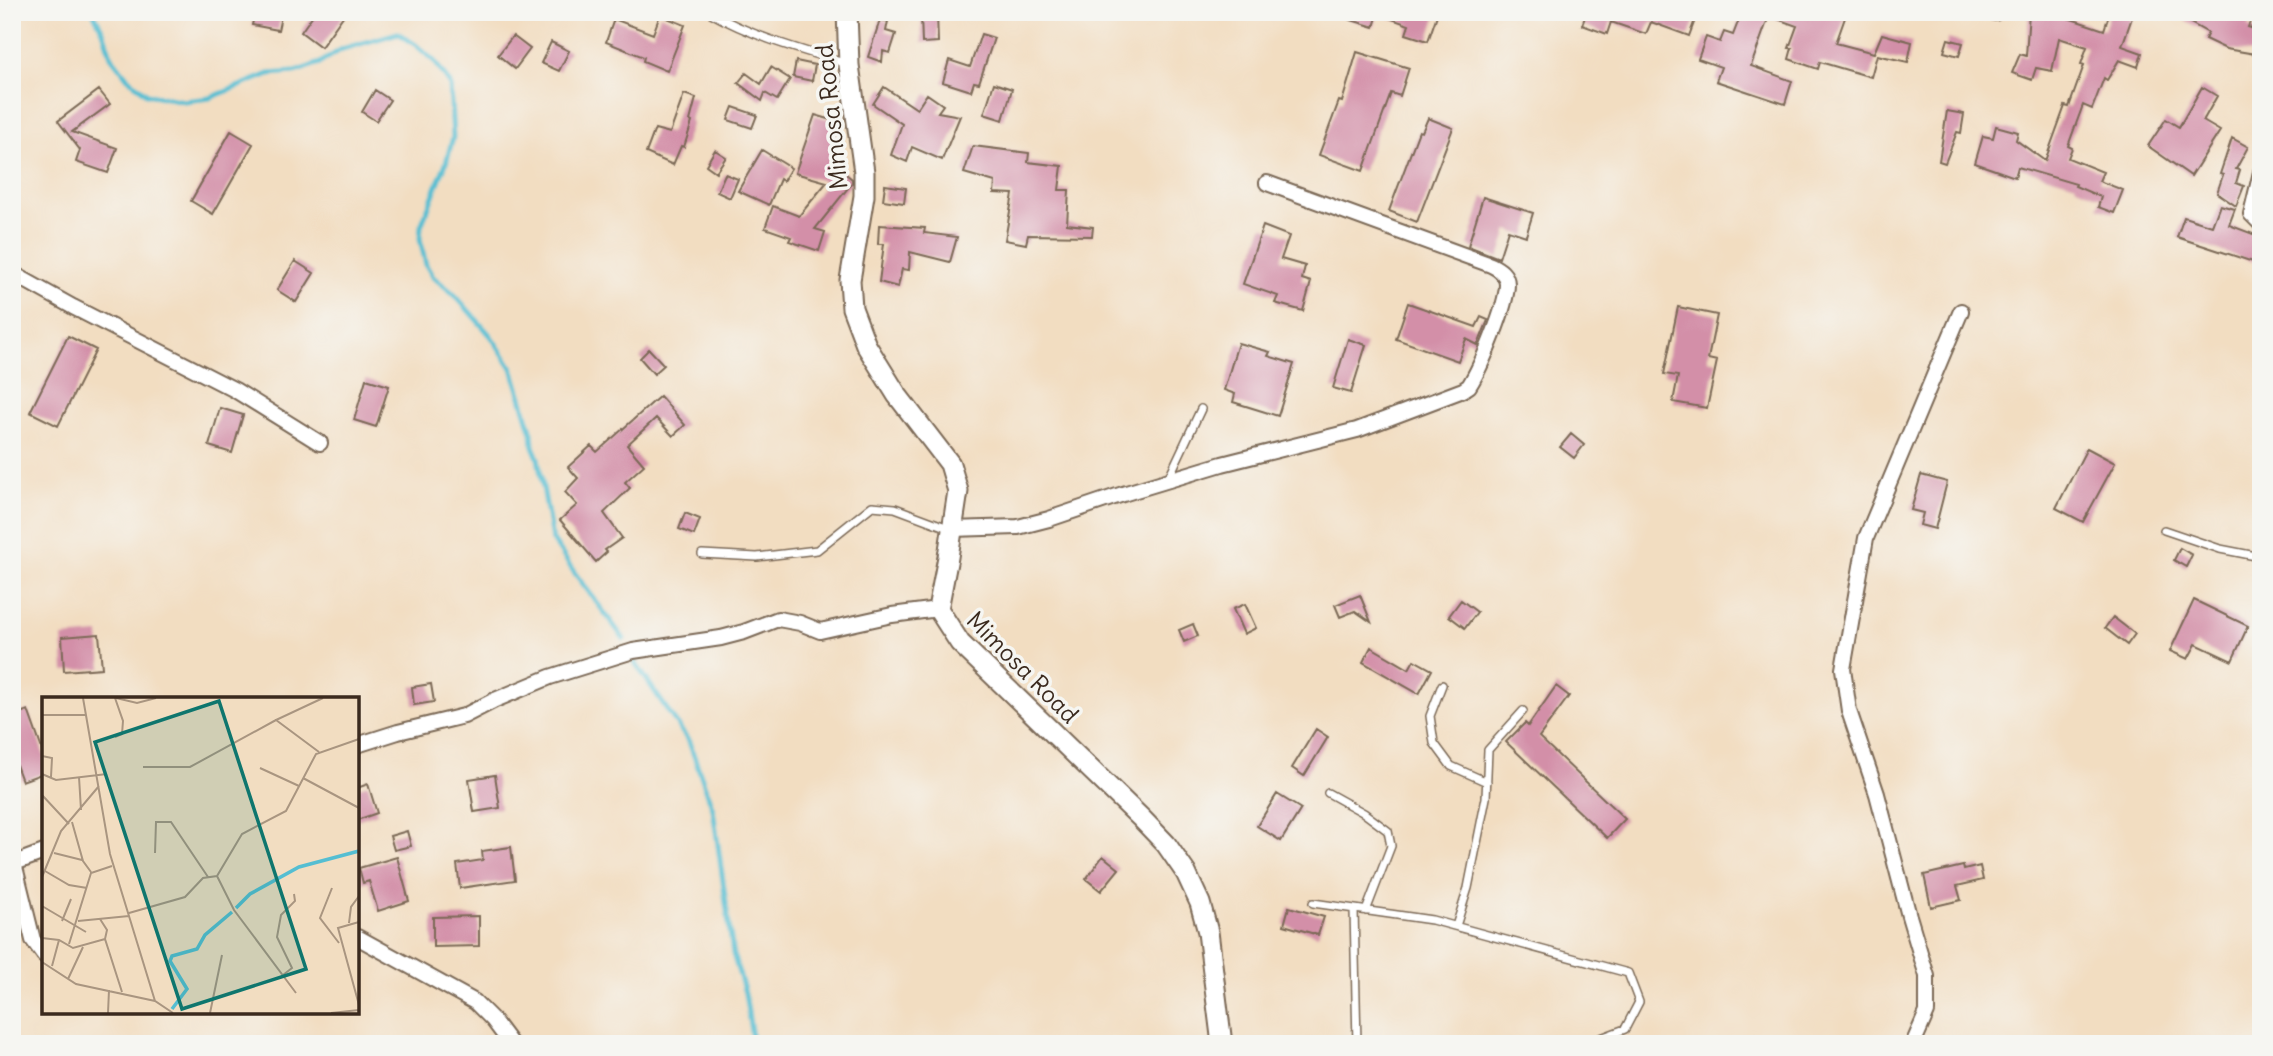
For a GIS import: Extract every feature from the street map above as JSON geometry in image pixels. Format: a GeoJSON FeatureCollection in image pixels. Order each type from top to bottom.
{"type":"FeatureCollection","features":[{"type":"Feature","properties":{"kind":"street","name":"Mimosa Road"},"geometry":{"type":"LineString","coordinates":[[846,12],[849,65],[864,172],[864,197],[850,280],[852,309],[866,345],[897,395],[950,464],[958,491],[938,609],[960,643],[1141,818],[1166,844],[1186,873],[1200,903],[1208,932],[1222,1044]]}},
{"type":"Feature","properties":{"kind":"street"},"geometry":{"type":"LineString","coordinates":[[2261,172],[2251,214],[2261,223]]}},
{"type":"Feature","properties":{"kind":"street"},"geometry":{"type":"LineString","coordinates":[[951,529],[1018,527],[1049,519],[1168,480],[1357,430],[1463,390],[1473,379],[1500,312],[1508,282],[1503,271],[1267,183]]}},
{"type":"Feature","properties":{"kind":"street"},"geometry":{"type":"LineString","coordinates":[[12,273],[234,390],[320,443]]}},
{"type":"Feature","properties":{"kind":"street"},"geometry":{"type":"LineString","coordinates":[[1913,1044],[1927,1012],[1927,976],[1877,794],[1849,711],[1843,669],[1866,538],[1961,311]]}},
{"type":"Feature","properties":{"kind":"street"},"geometry":{"type":"LineString","coordinates":[[359,744],[464,716],[550,677],[633,651],[721,638],[778,619],[800,623],[820,631],[892,615],[938,609]]}},
{"type":"Feature","properties":{"kind":"street"},"geometry":{"type":"LineString","coordinates":[[42,853],[13,864],[33,940],[42,952]]}},
{"type":"Feature","properties":{"kind":"street"},"geometry":{"type":"LineString","coordinates":[[359,938],[475,1002],[511,1044]]}},
{"type":"Feature","properties":{"kind":"lane"},"geometry":{"type":"LineString","coordinates":[[709,12],[764,38],[849,65]]}},
{"type":"Feature","properties":{"kind":"lane"},"geometry":{"type":"LineString","coordinates":[[1168,480],[1201,409]]}},
{"type":"Feature","properties":{"kind":"lane"},"geometry":{"type":"LineString","coordinates":[[702,554],[757,557],[817,550],[872,506],[895,508],[951,529]]}},
{"type":"Feature","properties":{"kind":"lane"},"geometry":{"type":"LineString","coordinates":[[2164,530],[2220,549],[2261,557]]}},
{"type":"Feature","properties":{"kind":"lane"},"geometry":{"type":"LineString","coordinates":[[1442,685],[1430,716],[1434,743],[1451,766],[1487,782]]}},
{"type":"Feature","properties":{"kind":"lane"},"geometry":{"type":"LineString","coordinates":[[1455,926],[1468,888],[1486,798],[1488,750],[1523,711]]}},
{"type":"Feature","properties":{"kind":"lane"},"geometry":{"type":"LineString","coordinates":[[1328,793],[1364,813],[1388,831],[1391,846],[1366,911]]}},
{"type":"Feature","properties":{"kind":"lane"},"geometry":{"type":"LineString","coordinates":[[1313,903],[1432,920],[1628,973],[1639,1002],[1625,1029],[1585,1044]]}},
{"type":"Feature","properties":{"kind":"lane"},"geometry":{"type":"LineString","coordinates":[[1354,909],[1357,1044]]}},
{"type":"Feature","properties":{"kind":"building"},"geometry":{"type":"Polygon","coordinates":[[[255,12],[282,12],[278,30],[252,25],[255,12]]]}},
{"type":"Feature","properties":{"kind":"building"},"geometry":{"type":"Polygon","coordinates":[[[315,12],[346,12],[321,47],[301,32],[315,12]]]}},
{"type":"Feature","properties":{"kind":"building"},"geometry":{"type":"Polygon","coordinates":[[[1336,12],[1438,12],[1428,41],[1406,34],[1409,25],[1378,14],[1374,27],[1335,15],[1336,12]]]}},
{"type":"Feature","properties":{"kind":"building"},"geometry":{"type":"Polygon","coordinates":[[[1587,12],[1698,12],[1689,36],[1651,22],[1646,34],[1611,22],[1607,34],[1582,25],[1587,12]]]}},
{"type":"Feature","properties":{"kind":"building"},"geometry":{"type":"Polygon","coordinates":[[[1742,12],[1847,12],[1836,43],[1874,53],[1882,34],[1912,42],[1908,62],[1877,55],[1871,77],[1820,62],[1818,69],[1789,59],[1792,48],[1789,48],[1797,26],[1769,16],[1751,66],[1792,81],[1785,104],[1716,81],[1721,67],[1698,59],[1706,37],[1720,42],[1724,32],[1733,35],[1742,12]]]}},
{"type":"Feature","properties":{"kind":"building"},"geometry":{"type":"Polygon","coordinates":[[[2029,12],[2065,12],[2065,17],[2104,30],[2110,12],[2134,12],[2122,46],[2142,53],[2138,67],[2119,60],[2107,80],[2104,78],[2092,109],[2083,105],[2068,146],[2072,148],[2068,158],[2103,172],[2099,181],[2123,190],[2114,213],[2098,207],[2101,197],[2075,186],[2076,184],[2018,167],[2015,177],[1975,163],[1983,136],[1993,138],[1996,126],[2018,132],[2016,140],[2045,161],[2065,106],[2069,107],[2084,65],[2081,64],[2087,47],[2059,38],[2052,71],[2036,68],[2032,80],[2012,73],[2020,54],[2026,56],[2029,12]]]}},
{"type":"Feature","properties":{"kind":"building"},"geometry":{"type":"Polygon","coordinates":[[[2171,12],[2254,12],[2248,27],[2261,31],[2261,55],[2226,49],[2205,39],[2208,33],[2171,12]]]}},
{"type":"Feature","properties":{"kind":"building"},"geometry":{"type":"Polygon","coordinates":[[[921,14],[937,14],[938,42],[922,43],[921,14]]]}},
{"type":"Feature","properties":{"kind":"building"},"geometry":{"type":"Polygon","coordinates":[[[660,15],[685,25],[667,71],[643,61],[644,57],[606,42],[614,19],[653,34],[660,15]]]}},
{"type":"Feature","properties":{"kind":"building"},"geometry":{"type":"Polygon","coordinates":[[[880,20],[888,21],[886,31],[896,34],[890,53],[883,51],[882,62],[868,57],[880,20]]]}},
{"type":"Feature","properties":{"kind":"building"},"geometry":{"type":"Polygon","coordinates":[[[981,34],[994,38],[979,83],[974,82],[971,91],[943,82],[949,60],[970,67],[981,34]]]}},
{"type":"Feature","properties":{"kind":"building"},"geometry":{"type":"Polygon","coordinates":[[[513,36],[530,49],[515,69],[498,55],[513,36]]]}},
{"type":"Feature","properties":{"kind":"building"},"geometry":{"type":"Polygon","coordinates":[[[1948,39],[1963,43],[1959,56],[1944,52],[1948,39]]]}},
{"type":"Feature","properties":{"kind":"building"},"geometry":{"type":"Polygon","coordinates":[[[551,42],[569,51],[559,71],[541,63],[551,42]]]}},
{"type":"Feature","properties":{"kind":"building"},"geometry":{"type":"Polygon","coordinates":[[[1357,52],[1409,68],[1400,96],[1391,93],[1363,171],[1319,155],[1339,101],[1342,102],[1357,52]]]}},
{"type":"Feature","properties":{"kind":"building"},"geometry":{"type":"Polygon","coordinates":[[[796,61],[815,65],[812,81],[793,77],[796,61]]]}},
{"type":"Feature","properties":{"kind":"building"},"geometry":{"type":"Polygon","coordinates":[[[771,67],[790,79],[777,100],[765,93],[762,101],[738,83],[746,73],[761,84],[771,67]]]}},
{"type":"Feature","properties":{"kind":"building"},"geometry":{"type":"Polygon","coordinates":[[[994,83],[1012,89],[1003,120],[984,114],[994,83]]]}},
{"type":"Feature","properties":{"kind":"building"},"geometry":{"type":"Polygon","coordinates":[[[884,87],[917,109],[927,94],[943,105],[938,112],[960,116],[942,160],[912,147],[907,162],[891,155],[902,124],[873,104],[884,87]]]}},
{"type":"Feature","properties":{"kind":"building"},"geometry":{"type":"Polygon","coordinates":[[[2202,87],[2217,96],[2203,121],[2220,131],[2191,176],[2148,146],[2166,119],[2179,127],[2202,87]]]}},
{"type":"Feature","properties":{"kind":"building"},"geometry":{"type":"Polygon","coordinates":[[[99,90],[110,104],[72,132],[117,148],[108,173],[76,162],[80,150],[58,121],[99,90]]]}},
{"type":"Feature","properties":{"kind":"building"},"geometry":{"type":"Polygon","coordinates":[[[375,90],[390,100],[376,121],[362,112],[375,90]]]}},
{"type":"Feature","properties":{"kind":"building"},"geometry":{"type":"Polygon","coordinates":[[[684,94],[696,98],[684,147],[681,146],[673,165],[646,153],[655,129],[670,133],[684,94]]]}},
{"type":"Feature","properties":{"kind":"building"},"geometry":{"type":"Polygon","coordinates":[[[733,107],[757,115],[752,128],[728,120],[733,107]]]}},
{"type":"Feature","properties":{"kind":"building"},"geometry":{"type":"Polygon","coordinates":[[[1947,111],[1964,114],[1961,133],[1957,132],[1945,163],[1939,161],[1947,111]]]}},
{"type":"Feature","properties":{"kind":"building"},"geometry":{"type":"Polygon","coordinates":[[[815,115],[839,122],[833,144],[839,146],[834,164],[852,179],[852,183],[815,229],[825,232],[819,251],[789,241],[791,237],[765,228],[773,206],[799,216],[827,182],[795,173],[815,115]]]}},
{"type":"Feature","properties":{"kind":"building"},"geometry":{"type":"Polygon","coordinates":[[[1428,118],[1453,128],[1417,222],[1389,211],[1419,131],[1422,132],[1428,118]]]}},
{"type":"Feature","properties":{"kind":"building"},"geometry":{"type":"Polygon","coordinates":[[[231,131],[253,144],[213,214],[191,201],[231,131]]]}},
{"type":"Feature","properties":{"kind":"building"},"geometry":{"type":"Polygon","coordinates":[[[2232,138],[2248,147],[2236,169],[2240,170],[2236,183],[2244,186],[2236,206],[2217,193],[2223,175],[2220,174],[2232,138]]]}},
{"type":"Feature","properties":{"kind":"building"},"geometry":{"type":"Polygon","coordinates":[[[973,146],[1029,153],[1028,162],[1062,166],[1059,190],[1069,190],[1067,224],[1093,227],[1092,236],[1028,235],[1026,244],[1005,240],[1013,194],[994,193],[995,182],[964,173],[973,146]]]}},
{"type":"Feature","properties":{"kind":"building"},"geometry":{"type":"Polygon","coordinates":[[[715,150],[726,157],[716,172],[706,165],[715,150]]]}},
{"type":"Feature","properties":{"kind":"building"},"geometry":{"type":"Polygon","coordinates":[[[762,150],[791,168],[783,181],[780,179],[769,205],[738,191],[762,150]]]}},
{"type":"Feature","properties":{"kind":"building"},"geometry":{"type":"Polygon","coordinates":[[[725,174],[738,179],[730,198],[717,192],[725,174]]]}},
{"type":"Feature","properties":{"kind":"building"},"geometry":{"type":"Polygon","coordinates":[[[885,185],[906,188],[904,203],[883,200],[885,185]]]}},
{"type":"Feature","properties":{"kind":"building"},"geometry":{"type":"Polygon","coordinates":[[[1483,197],[1533,213],[1526,236],[1508,230],[1499,258],[1468,246],[1483,197]]]}},
{"type":"Feature","properties":{"kind":"building"},"geometry":{"type":"Polygon","coordinates":[[[2220,205],[2235,209],[2229,225],[2261,237],[2253,262],[2177,237],[2184,217],[2212,226],[2220,205]]]}},
{"type":"Feature","properties":{"kind":"building"},"geometry":{"type":"Polygon","coordinates":[[[879,225],[925,228],[924,233],[957,237],[950,262],[910,252],[909,270],[902,269],[898,287],[879,282],[884,244],[878,244],[879,225]]]}},
{"type":"Feature","properties":{"kind":"building"},"geometry":{"type":"Polygon","coordinates":[[[1263,226],[1289,236],[1281,259],[1305,266],[1302,279],[1311,282],[1303,311],[1275,303],[1278,296],[1243,284],[1263,226]]]}},
{"type":"Feature","properties":{"kind":"building"},"geometry":{"type":"Polygon","coordinates":[[[295,261],[314,273],[296,302],[277,290],[295,261]]]}},
{"type":"Feature","properties":{"kind":"building"},"geometry":{"type":"Polygon","coordinates":[[[1408,303],[1476,327],[1481,317],[1488,320],[1478,345],[1466,339],[1458,361],[1396,339],[1408,303]]]}},
{"type":"Feature","properties":{"kind":"building"},"geometry":{"type":"Polygon","coordinates":[[[1678,307],[1717,315],[1708,359],[1717,361],[1707,408],[1673,402],[1678,376],[1664,374],[1678,307]]]}},
{"type":"Feature","properties":{"kind":"building"},"geometry":{"type":"Polygon","coordinates":[[[68,336],[96,350],[58,426],[30,412],[68,336]]]}},
{"type":"Feature","properties":{"kind":"building"},"geometry":{"type":"Polygon","coordinates":[[[1348,339],[1366,345],[1351,393],[1333,388],[1348,339]]]}},
{"type":"Feature","properties":{"kind":"building"},"geometry":{"type":"Polygon","coordinates":[[[1238,343],[1270,352],[1268,356],[1294,364],[1278,416],[1233,402],[1235,394],[1224,390],[1238,343]]]}},
{"type":"Feature","properties":{"kind":"building"},"geometry":{"type":"Polygon","coordinates":[[[649,349],[664,365],[654,374],[640,358],[649,349]]]}},
{"type":"Feature","properties":{"kind":"building"},"geometry":{"type":"Polygon","coordinates":[[[366,379],[389,386],[376,427],[354,420],[366,379]]]}},
{"type":"Feature","properties":{"kind":"building"},"geometry":{"type":"Polygon","coordinates":[[[660,396],[685,425],[673,436],[656,418],[627,445],[644,465],[625,482],[630,488],[604,513],[622,538],[605,550],[607,552],[596,562],[560,520],[577,505],[565,492],[578,478],[568,467],[591,446],[597,452],[660,396]]]}},
{"type":"Feature","properties":{"kind":"building"},"geometry":{"type":"Polygon","coordinates":[[[220,408],[243,415],[232,453],[209,446],[220,408]]]}},
{"type":"Feature","properties":{"kind":"building"},"geometry":{"type":"Polygon","coordinates":[[[1571,434],[1584,445],[1574,458],[1560,447],[1571,434]]]}},
{"type":"Feature","properties":{"kind":"building"},"geometry":{"type":"Polygon","coordinates":[[[2087,448],[2115,463],[2083,522],[2056,508],[2087,448]]]}},
{"type":"Feature","properties":{"kind":"building"},"geometry":{"type":"Polygon","coordinates":[[[1921,475],[1947,482],[1935,529],[1920,525],[1923,513],[1911,510],[1921,475]]]}},
{"type":"Feature","properties":{"kind":"building"},"geometry":{"type":"Polygon","coordinates":[[[685,513],[700,519],[694,535],[679,529],[685,513]]]}},
{"type":"Feature","properties":{"kind":"building"},"geometry":{"type":"Polygon","coordinates":[[[2180,548],[2192,555],[2186,567],[2174,560],[2180,548]]]}},
{"type":"Feature","properties":{"kind":"building"},"geometry":{"type":"Polygon","coordinates":[[[1360,595],[1371,622],[1355,611],[1340,617],[1335,605],[1360,595]]]}},
{"type":"Feature","properties":{"kind":"building"},"geometry":{"type":"Polygon","coordinates":[[[1461,600],[1477,612],[1465,628],[1449,616],[1461,600]]]}},
{"type":"Feature","properties":{"kind":"building"},"geometry":{"type":"Polygon","coordinates":[[[2194,600],[2248,626],[2232,661],[2196,644],[2188,659],[2170,651],[2194,600]]]}},
{"type":"Feature","properties":{"kind":"building"},"geometry":{"type":"Polygon","coordinates":[[[1245,604],[1256,628],[1244,634],[1233,609],[1245,604]]]}},
{"type":"Feature","properties":{"kind":"building"},"geometry":{"type":"Polygon","coordinates":[[[2113,617],[2135,634],[2127,645],[2105,628],[2113,617]]]}},
{"type":"Feature","properties":{"kind":"building"},"geometry":{"type":"Polygon","coordinates":[[[1193,624],[1198,636],[1184,642],[1179,630],[1193,624]]]}},
{"type":"Feature","properties":{"kind":"building"},"geometry":{"type":"Polygon","coordinates":[[[99,634],[102,668],[64,671],[62,637],[99,634]]]}},
{"type":"Feature","properties":{"kind":"building"},"geometry":{"type":"Polygon","coordinates":[[[1371,647],[1409,669],[1414,660],[1432,670],[1419,694],[1363,662],[1371,647]]]}},
{"type":"Feature","properties":{"kind":"building"},"geometry":{"type":"Polygon","coordinates":[[[431,684],[434,702],[414,705],[412,687],[431,684]]]}},
{"type":"Feature","properties":{"kind":"building"},"geometry":{"type":"Polygon","coordinates":[[[1556,686],[1569,696],[1539,737],[1625,819],[1607,838],[1506,742],[1525,723],[1528,726],[1556,686]]]}},
{"type":"Feature","properties":{"kind":"building"},"geometry":{"type":"Polygon","coordinates":[[[28,710],[42,749],[42,774],[22,781],[12,754],[12,716],[28,710]]]}},
{"type":"Feature","properties":{"kind":"building"},"geometry":{"type":"Polygon","coordinates":[[[1316,729],[1328,737],[1304,776],[1292,768],[1316,729]]]}},
{"type":"Feature","properties":{"kind":"building"},"geometry":{"type":"Polygon","coordinates":[[[495,775],[500,808],[474,812],[469,779],[495,775]]]}},
{"type":"Feature","properties":{"kind":"building"},"geometry":{"type":"Polygon","coordinates":[[[368,784],[377,813],[359,819],[359,787],[368,784]]]}},
{"type":"Feature","properties":{"kind":"building"},"geometry":{"type":"Polygon","coordinates":[[[1277,794],[1301,809],[1281,841],[1257,826],[1277,794]]]}},
{"type":"Feature","properties":{"kind":"building"},"geometry":{"type":"Polygon","coordinates":[[[407,831],[411,846],[394,850],[390,836],[407,831]]]}},
{"type":"Feature","properties":{"kind":"building"},"geometry":{"type":"Polygon","coordinates":[[[511,847],[515,880],[460,888],[457,864],[483,860],[482,851],[511,847]]]}},
{"type":"Feature","properties":{"kind":"building"},"geometry":{"type":"Polygon","coordinates":[[[1103,856],[1119,869],[1101,891],[1086,879],[1103,856]]]}},
{"type":"Feature","properties":{"kind":"building"},"geometry":{"type":"Polygon","coordinates":[[[397,857],[409,901],[378,911],[369,881],[363,883],[359,868],[397,857]]]}},
{"type":"Feature","properties":{"kind":"building"},"geometry":{"type":"Polygon","coordinates":[[[1963,866],[1964,870],[1980,866],[1983,880],[1957,886],[1961,900],[1931,907],[1924,875],[1963,866]]]}},
{"type":"Feature","properties":{"kind":"building"},"geometry":{"type":"Polygon","coordinates":[[[1289,907],[1324,917],[1318,935],[1284,925],[1289,907]]]}},
{"type":"Feature","properties":{"kind":"building"},"geometry":{"type":"Polygon","coordinates":[[[479,916],[479,946],[433,947],[433,917],[479,916]]]}},
{"type":"Feature","properties":{"kind":"waterway"},"geometry":{"type":"LineString","coordinates":[[93,12],[111,56],[127,77],[147,94],[184,101],[210,98],[269,74],[295,72],[320,63],[342,49],[398,33],[435,62],[450,84],[453,137],[446,163],[421,226],[420,239],[426,265],[433,277],[453,293],[491,336],[512,368],[538,458],[552,539],[624,639]]}},
{"type":"Feature","properties":{"kind":"waterway"},"geometry":{"type":"LineString","coordinates":[[632,658],[689,742],[713,809],[733,954],[745,993],[753,1044]]}}]}
